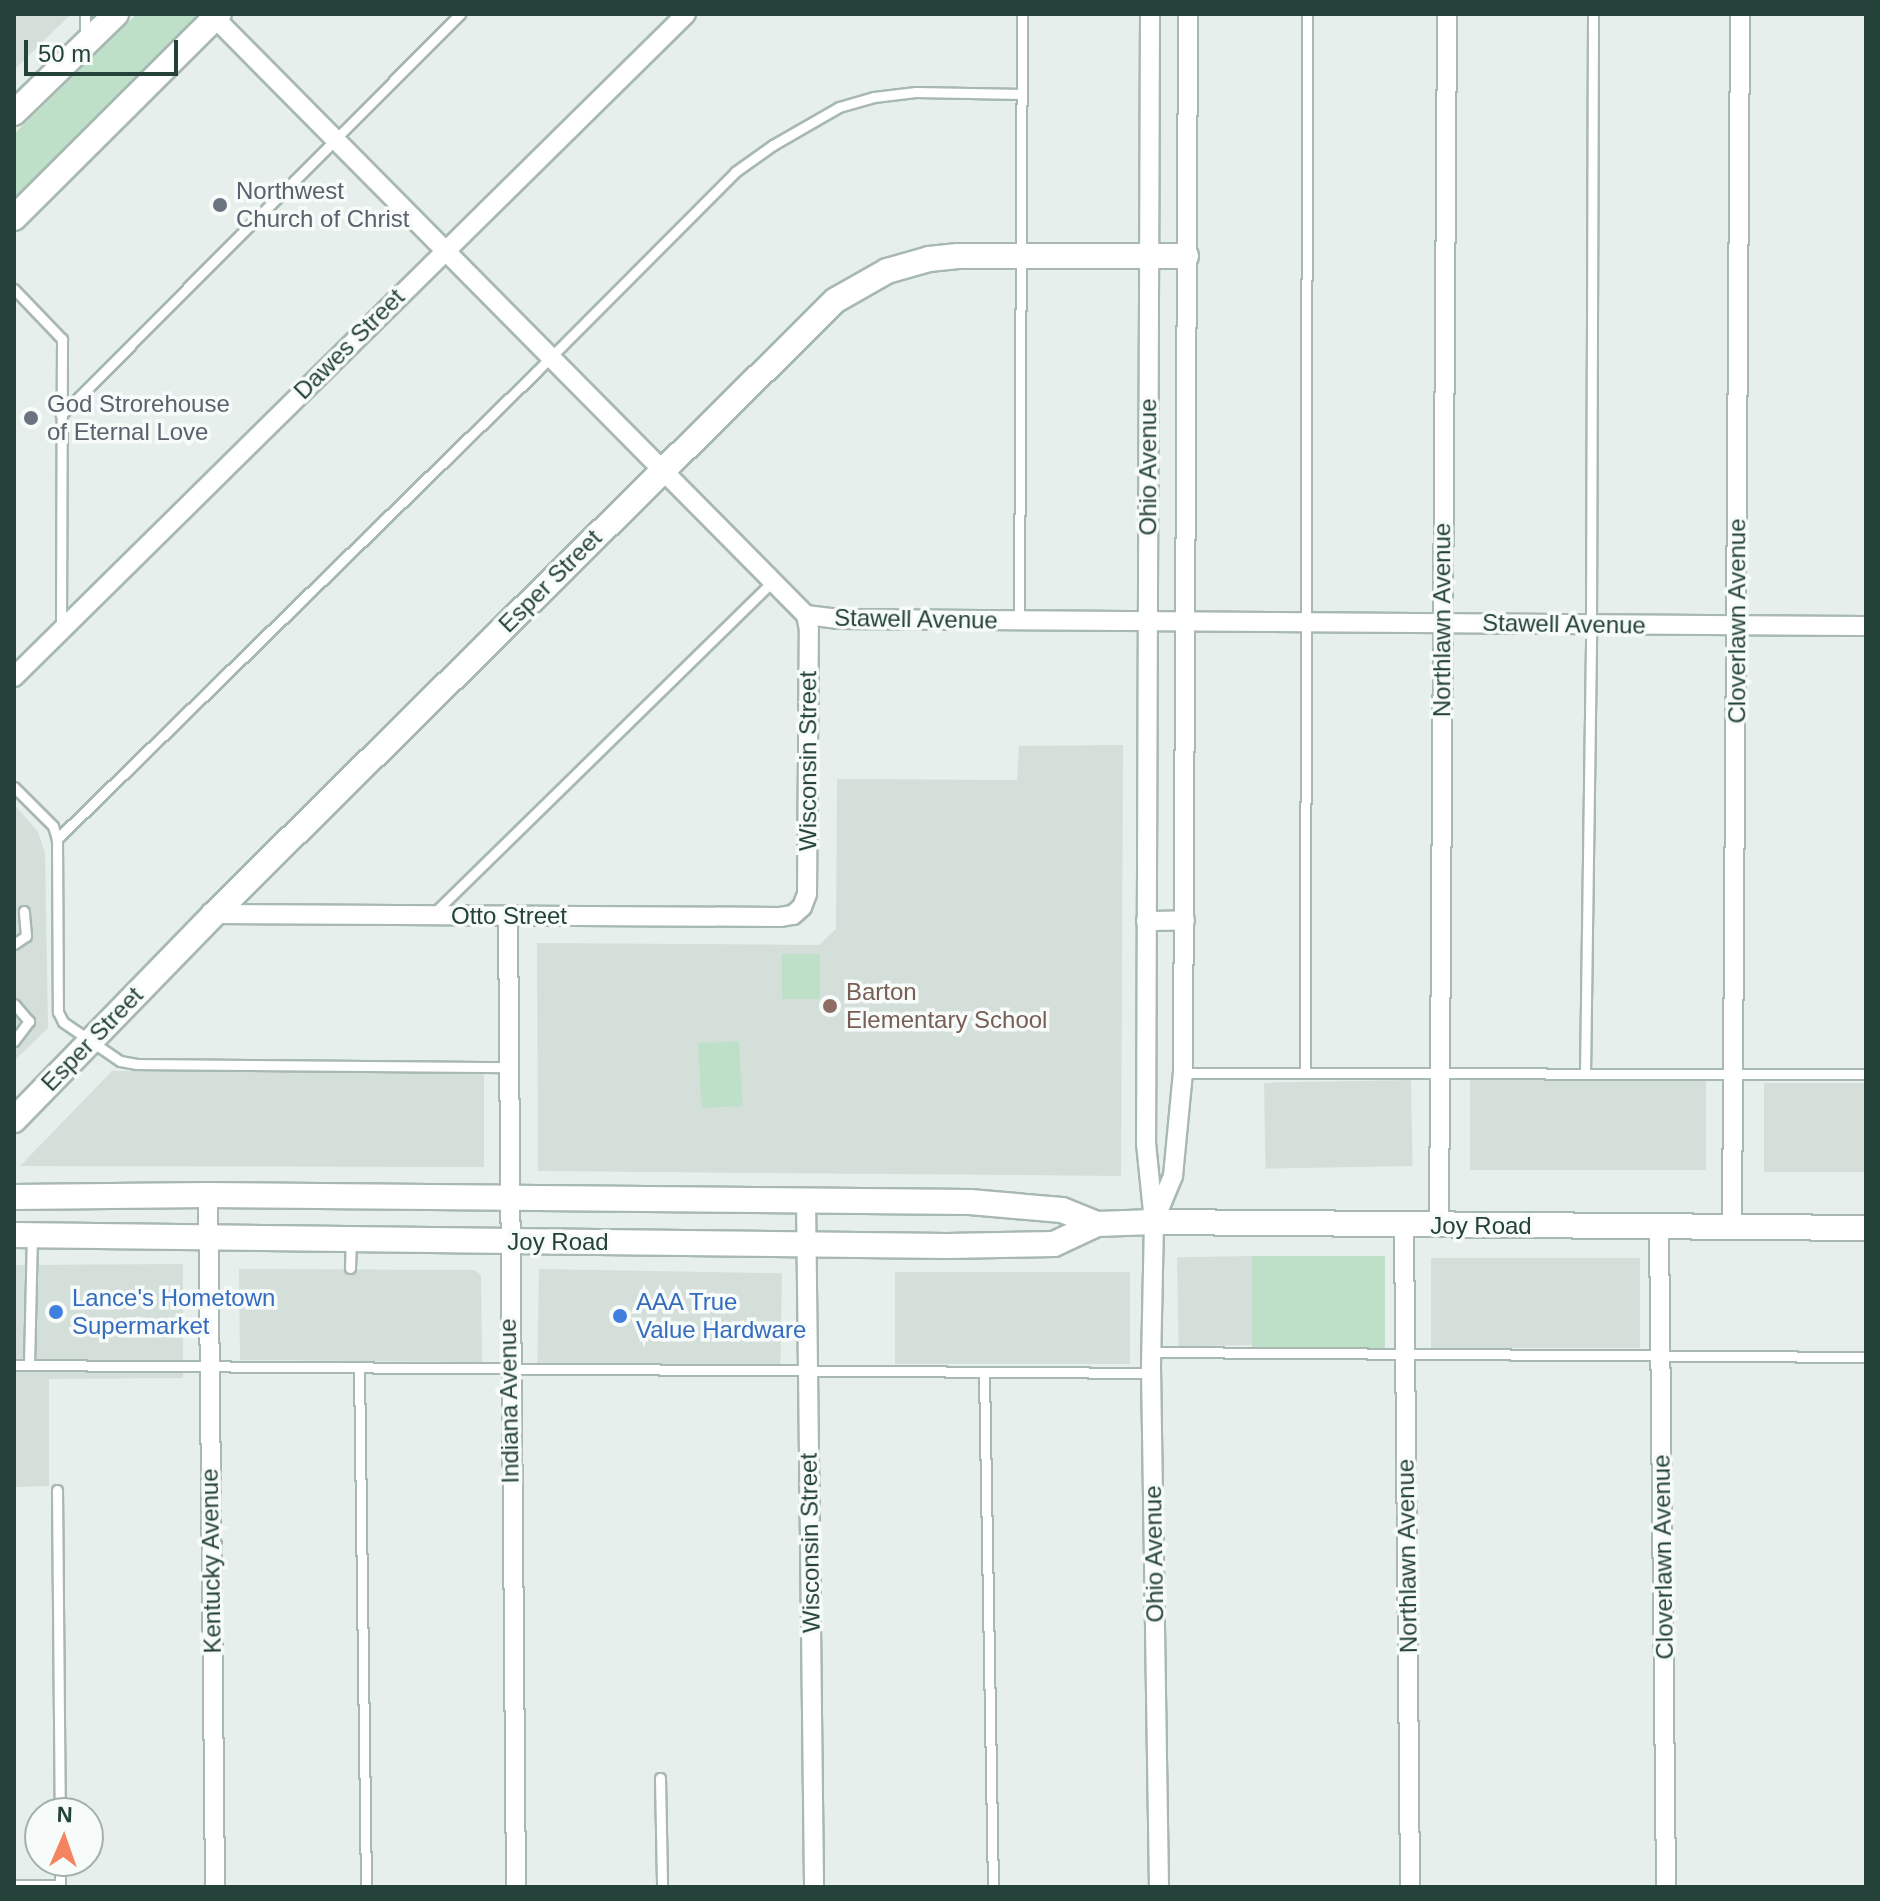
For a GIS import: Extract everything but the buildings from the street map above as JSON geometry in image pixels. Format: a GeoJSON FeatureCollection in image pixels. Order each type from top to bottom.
{"type":"FeatureCollection","features":[{"type":"Feature","properties":{"kind":"street"},"geometry":{"type":"LineString","coordinates":[[14,113],[116,14]]}},
{"type":"Feature","properties":{"kind":"street","name":"Dawes Street"},"geometry":{"type":"LineString","coordinates":[[14,677],[686,14]]}},
{"type":"Feature","properties":{"kind":"street","name":"Ohio Avenue"},"geometry":{"type":"LineString","coordinates":[[1150,14],[1146,1143],[1154,1222],[1151,1373],[1159,1887]]}},
{"type":"Feature","properties":{"kind":"street","name":"Ohio Avenue"},"geometry":{"type":"LineString","coordinates":[[1154,1222],[1173,1176],[1183,1073],[1188,14]]}},
{"type":"Feature","properties":{"kind":"street","name":"Northlawn Avenue"},"geometry":{"type":"LineString","coordinates":[[1439,1225],[1447,14]]}},
{"type":"Feature","properties":{"kind":"street","name":"Cloverlawn Avenue"},"geometry":{"type":"LineString","coordinates":[[1732,1227],[1740,14]]}},
{"type":"Feature","properties":{"kind":"street"},"geometry":{"type":"LineString","coordinates":[[14,218],[217,16]]}},
{"type":"Feature","properties":{"kind":"street","name":"Stawell Avenue"},"geometry":{"type":"LineString","coordinates":[[217,16],[806,615],[837,619],[1866,626]]}},
{"type":"Feature","properties":{"kind":"street","name":"Esper Street"},"geometry":{"type":"LineString","coordinates":[[14,1120],[214,914],[662,470],[820,314],[855,287],[887,271],[929,259],[1186,256]]}},
{"type":"Feature","properties":{"kind":"street","name":"Wisconsin Street"},"geometry":{"type":"LineString","coordinates":[[802,907],[807,894],[809,630],[806,615]]}},
{"type":"Feature","properties":{"kind":"street","name":"Otto Street"},"geometry":{"type":"LineString","coordinates":[[214,914],[780,917],[793,915],[802,907]]}},
{"type":"Feature","properties":{"kind":"street","name":"Indiana Avenue"},"geometry":{"type":"LineString","coordinates":[[508,916],[509,1368],[516,1887]]}},
{"type":"Feature","properties":{"kind":"street"},"geometry":{"type":"LineString","coordinates":[[1146,921],[1185,920]]}},
{"type":"Feature","properties":{"kind":"street","name":"Joy Road"},"geometry":{"type":"LineString","coordinates":[[14,1197],[208,1195],[806,1199],[1012,1204],[1062,1210],[1097,1224]]}},
{"type":"Feature","properties":{"kind":"street","name":"Kentucky Avenue"},"geometry":{"type":"LineString","coordinates":[[208,1195],[215,1887]]}},
{"type":"Feature","properties":{"kind":"street"},"geometry":{"type":"LineString","coordinates":[[14,1197],[20,1235]]}},
{"type":"Feature","properties":{"kind":"street","name":"Wisconsin Street"},"geometry":{"type":"LineString","coordinates":[[806,1199],[814,1887]]}},
{"type":"Feature","properties":{"kind":"street","name":"Joy Road"},"geometry":{"type":"LineString","coordinates":[[20,1235],[208,1235],[508,1242],[1054,1244],[1097,1224],[1154,1222],[1866,1228]]}},
{"type":"Feature","properties":{"kind":"street","name":"Northlawn Avenue"},"geometry":{"type":"LineString","coordinates":[[1404,1225],[1410,1887]]}},
{"type":"Feature","properties":{"kind":"street","name":"Cloverlawn Avenue"},"geometry":{"type":"LineString","coordinates":[[1659,1227],[1666,1887]]}},
{"type":"Feature","properties":{"kind":"lane"},"geometry":{"type":"LineString","coordinates":[[85,14],[85,44]]}},
{"type":"Feature","properties":{"kind":"lane"},"geometry":{"type":"LineString","coordinates":[[61,415],[460,14]]}},
{"type":"Feature","properties":{"kind":"lane"},"geometry":{"type":"LineString","coordinates":[[1019,620],[1022,14]]}},
{"type":"Feature","properties":{"kind":"lane"},"geometry":{"type":"LineString","coordinates":[[1305,1073],[1307,14]]}},
{"type":"Feature","properties":{"kind":"lane"},"geometry":{"type":"LineString","coordinates":[[1585,1074],[1591,624],[1593,14]]}},
{"type":"Feature","properties":{"kind":"lane"},"geometry":{"type":"LineString","coordinates":[[57,839],[735,172],[773,145],[839,107],[874,97],[916,92],[1022,94]]}},
{"type":"Feature","properties":{"kind":"lane"},"geometry":{"type":"LineString","coordinates":[[14,289],[62,339],[61,630]]}},
{"type":"Feature","properties":{"kind":"lane"},"geometry":{"type":"LineString","coordinates":[[430,916],[773,581]]}},
{"type":"Feature","properties":{"kind":"lane"},"geometry":{"type":"LineString","coordinates":[[14,787],[53,826],[57,839],[58,1012],[63,1022],[120,1061],[137,1064],[508,1067]]}},
{"type":"Feature","properties":{"kind":"lane"},"geometry":{"type":"LineString","coordinates":[[14,944],[26,936],[24,911]]}},
{"type":"Feature","properties":{"kind":"lane"},"geometry":{"type":"LineString","coordinates":[[14,1004],[29,1021],[14,1041]]}},
{"type":"Feature","properties":{"kind":"lane"},"geometry":{"type":"LineString","coordinates":[[1183,1073],[1866,1074]]}},
{"type":"Feature","properties":{"kind":"lane"},"geometry":{"type":"LineString","coordinates":[[20,1235],[29,1365]]}},
{"type":"Feature","properties":{"kind":"lane"},"geometry":{"type":"LineString","coordinates":[[350,1268],[351,1239]]}},
{"type":"Feature","properties":{"kind":"lane"},"geometry":{"type":"LineString","coordinates":[[1151,1352],[1866,1357]]}},
{"type":"Feature","properties":{"kind":"lane"},"geometry":{"type":"LineString","coordinates":[[14,1365],[347,1363],[359,1367],[1151,1373]]}},
{"type":"Feature","properties":{"kind":"lane"},"geometry":{"type":"LineString","coordinates":[[359,1367],[366,1887]]}},
{"type":"Feature","properties":{"kind":"lane"},"geometry":{"type":"LineString","coordinates":[[984,1372],[993,1887]]}},
{"type":"Feature","properties":{"kind":"lane"},"geometry":{"type":"LineString","coordinates":[[57,1490],[60,1797]]}},
{"type":"Feature","properties":{"kind":"lane"},"geometry":{"type":"LineString","coordinates":[[660,1778],[662,1887]]}},
{"type":"Feature","properties":{"kind":"lane"},"geometry":{"type":"LineString","coordinates":[[14,1885],[60,1886]]}},
{"type":"Feature","properties":{"kind":"shaded area"},"geometry":{"type":"Polygon","coordinates":[[[14,14],[71,14],[14,70],[14,14]]]}},
{"type":"Feature","properties":{"kind":"shaded area","name":"Barton Elementary School"},"geometry":{"type":"Polygon","coordinates":[[[1123,745],[1121,1176],[538,1171],[537,943],[819,945],[836,929],[837,779],[1017,780],[1019,746],[1123,745]]]}},
{"type":"Feature","properties":{"kind":"shaded area"},"geometry":{"type":"Polygon","coordinates":[[[14,804],[38,832],[45,853],[48,1028],[14,1061],[14,804]]]}},
{"type":"Feature","properties":{"kind":"shaded area"},"geometry":{"type":"Polygon","coordinates":[[[112,1071],[484,1072],[484,1167],[20,1166],[112,1071]]]}},
{"type":"Feature","properties":{"kind":"shaded area"},"geometry":{"type":"Polygon","coordinates":[[[1470,1079],[1706,1079],[1706,1170],[1470,1170],[1470,1079]]]}},
{"type":"Feature","properties":{"kind":"shaded area"},"geometry":{"type":"Polygon","coordinates":[[[1411,1080],[1413,1166],[1266,1169],[1264,1083],[1411,1080]]]}},
{"type":"Feature","properties":{"kind":"shaded area"},"geometry":{"type":"Polygon","coordinates":[[[1764,1083],[1866,1083],[1866,1172],[1764,1172],[1764,1083]]]}},
{"type":"Feature","properties":{"kind":"shaded area"},"geometry":{"type":"Polygon","coordinates":[[[1252,1256],[1254,1345],[1179,1346],[1177,1257],[1252,1256]]]}},
{"type":"Feature","properties":{"kind":"shaded area"},"geometry":{"type":"Polygon","coordinates":[[[1431,1258],[1640,1258],[1640,1348],[1431,1348],[1431,1258]]]}},
{"type":"Feature","properties":{"kind":"shaded area"},"geometry":{"type":"Polygon","coordinates":[[[183,1264],[183,1378],[49,1379],[49,1486],[14,1487],[14,1265],[183,1264]]]}},
{"type":"Feature","properties":{"kind":"shaded area"},"geometry":{"type":"Polygon","coordinates":[[[239,1269],[475,1270],[481,1276],[482,1362],[240,1360],[239,1269]]]}},
{"type":"Feature","properties":{"kind":"shaded area"},"geometry":{"type":"Polygon","coordinates":[[[539,1269],[782,1273],[780,1367],[537,1363],[539,1269]]]}},
{"type":"Feature","properties":{"kind":"shaded area"},"geometry":{"type":"Polygon","coordinates":[[[895,1272],[1130,1272],[1130,1364],[895,1364],[895,1272]]]}},
{"type":"Feature","properties":{"kind":"green space"},"geometry":{"type":"Polygon","coordinates":[[[137,14],[202,14],[14,199],[14,134],[137,14]]]}},
{"type":"Feature","properties":{"kind":"green space"},"geometry":{"type":"Polygon","coordinates":[[[782,954],[820,954],[820,999],[782,999],[782,954]]]}},
{"type":"Feature","properties":{"kind":"green space"},"geometry":{"type":"Polygon","coordinates":[[[739,1041],[742,1106],[701,1108],[698,1043],[739,1041]]]}},
{"type":"Feature","properties":{"kind":"green space"},"geometry":{"type":"Polygon","coordinates":[[[1252,1256],[1385,1256],[1385,1350],[1252,1350],[1252,1256]]]}},
{"type":"Feature","properties":{"kind":"place","name":"Northwest Church of Christ"},"geometry":{"type":"Point","coordinates":[220,205]}},
{"type":"Feature","properties":{"kind":"place","name":"God Strorehouse of Eternal Love"},"geometry":{"type":"Point","coordinates":[31,418]}},
{"type":"Feature","properties":{"kind":"place","name":"Barton Elementary School"},"geometry":{"type":"Point","coordinates":[830,1006]}},
{"type":"Feature","properties":{"kind":"place","name":"Lance's Hometown Supermarket"},"geometry":{"type":"Point","coordinates":[56,1312]}},
{"type":"Feature","properties":{"kind":"place","name":"AAA True Value Hardware"},"geometry":{"type":"Point","coordinates":[620,1316]}}]}
